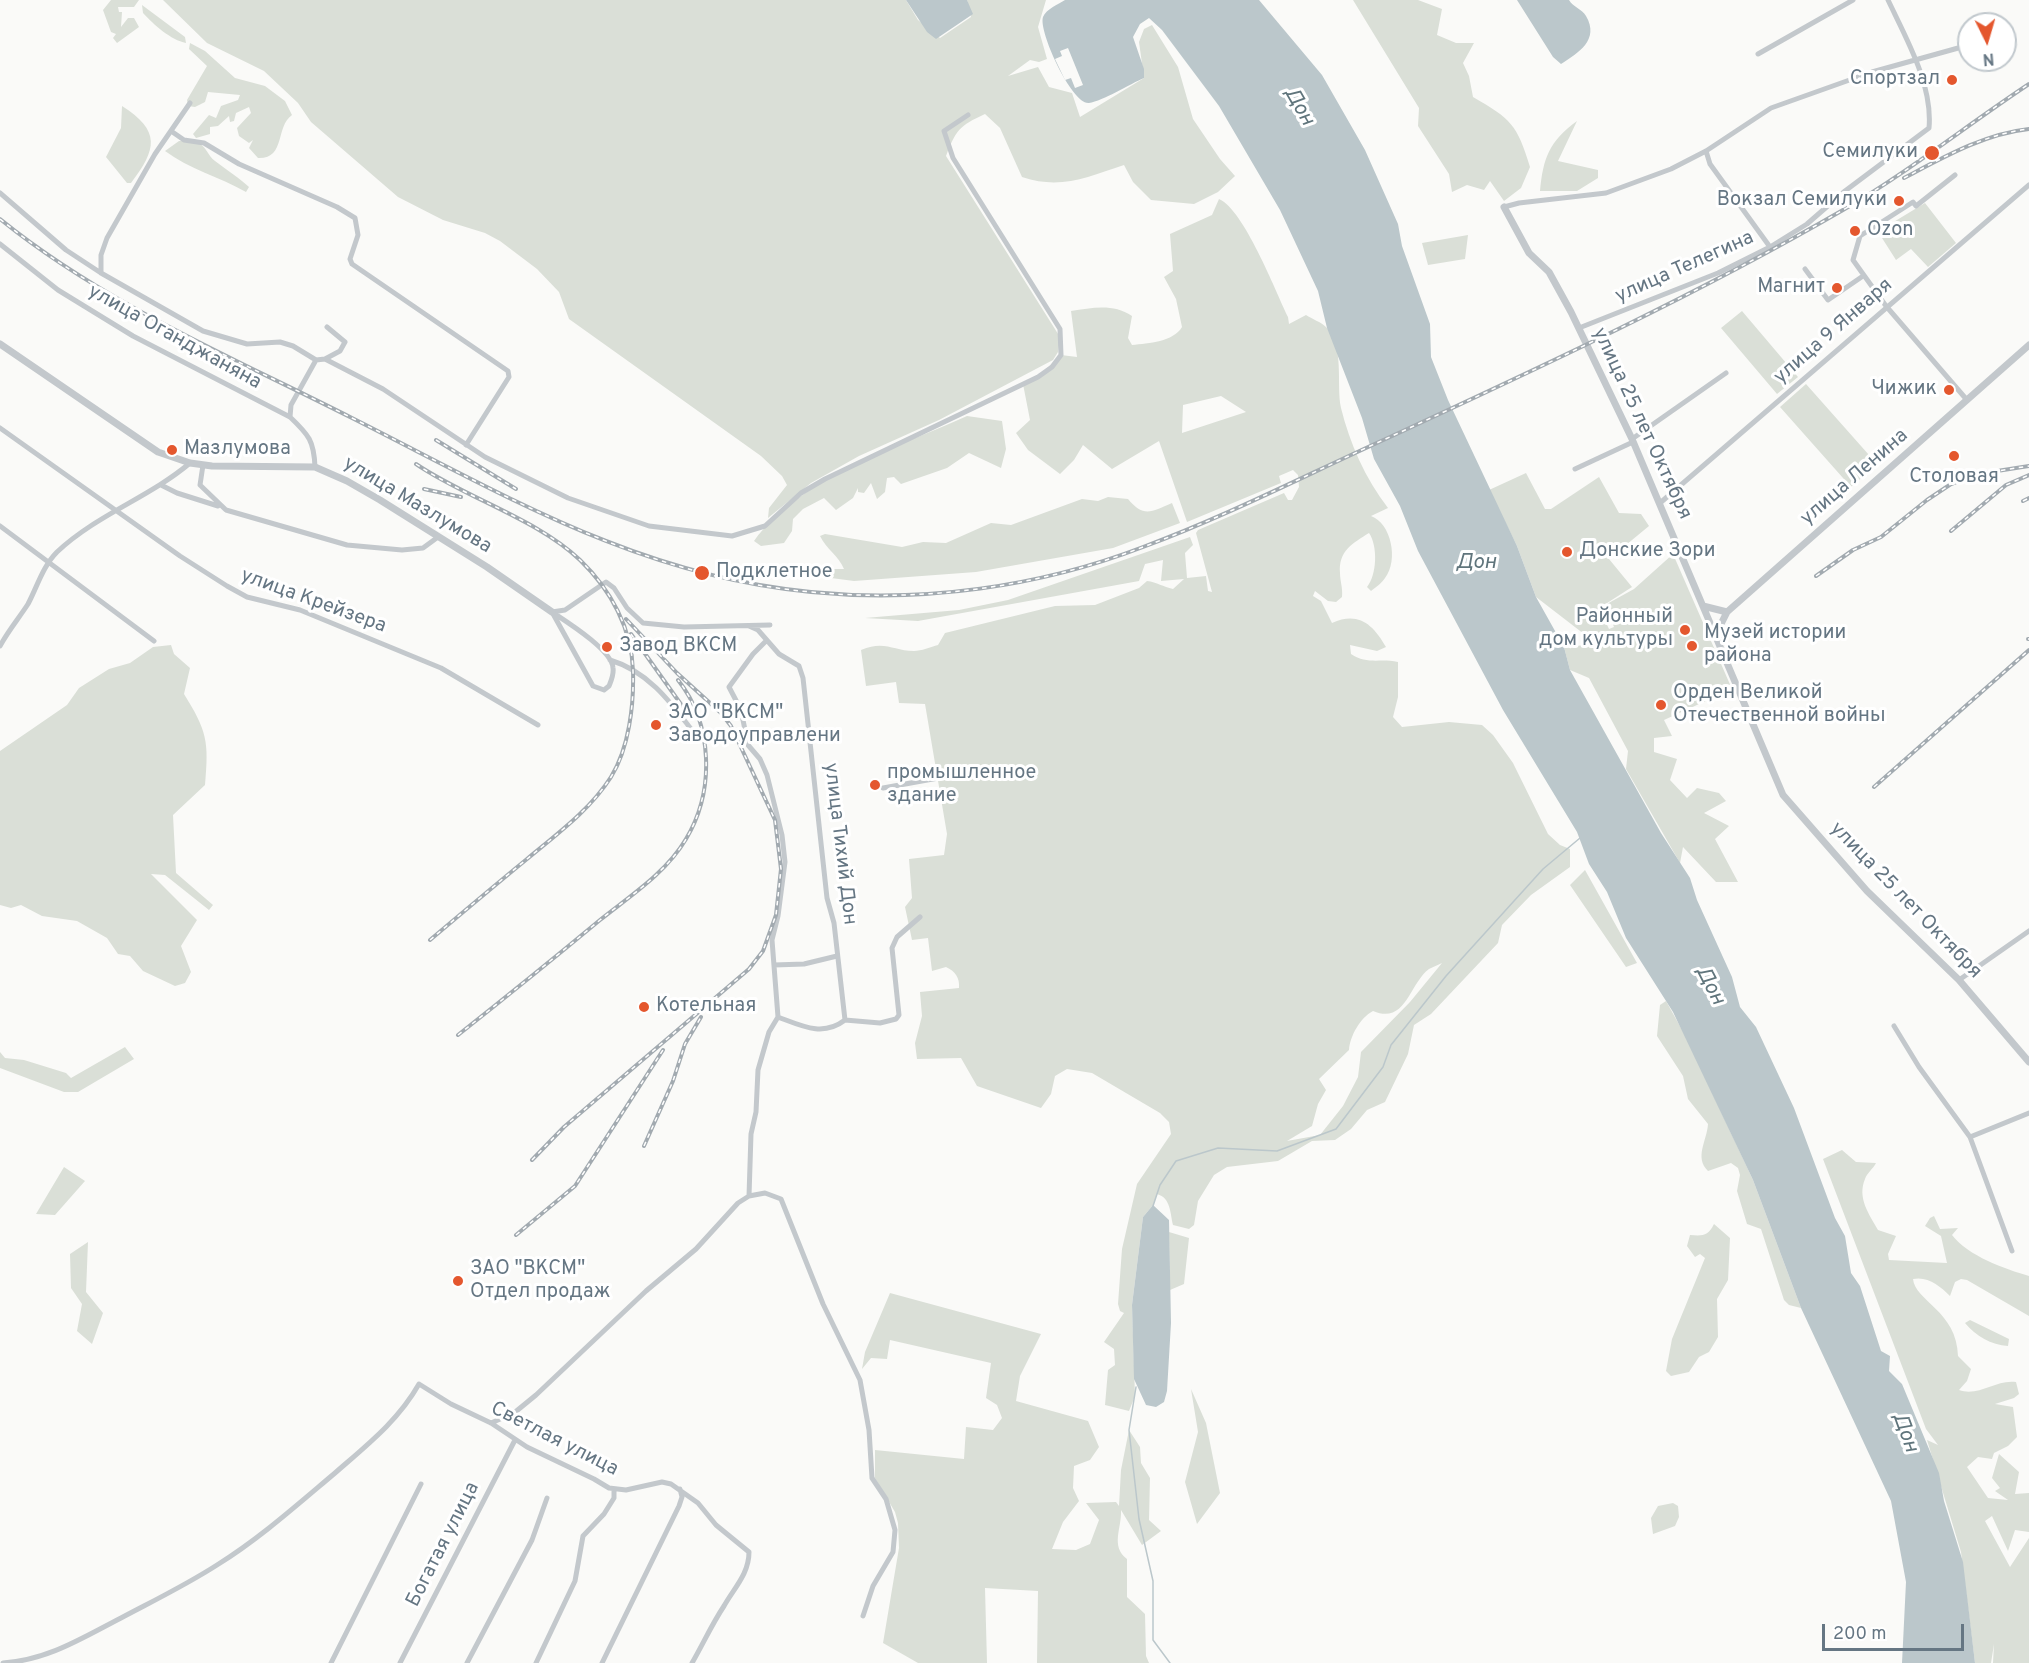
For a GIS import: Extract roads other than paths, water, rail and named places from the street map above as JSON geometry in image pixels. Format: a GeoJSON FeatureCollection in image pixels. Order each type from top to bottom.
{"type":"FeatureCollection","features":[{"type":"Feature","properties":{"kind":"street"},"geometry":{"type":"LineString","coordinates":[[1758,54],[1853,0]]}},
{"type":"Feature","properties":{"kind":"street"},"geometry":{"type":"LineString","coordinates":[[1888,0],[1915,58]]}},
{"type":"Feature","properties":{"kind":"street"},"geometry":{"type":"LineString","coordinates":[[1504,207],[1519,203],[1606,193],[1671,169],[1706,151],[1771,108],[1915,58],[1957,48]]}},
{"type":"Feature","properties":{"kind":"street","name":"улица Телегина"},"geometry":{"type":"LineString","coordinates":[[1579,328],[1718,273],[1770,247],[1807,224],[1845,191],[1929,128],[1930,114],[1915,58]]}},
{"type":"Feature","properties":{"kind":"street"},"geometry":{"type":"LineString","coordinates":[[101,273],[101,255],[107,238],[190,103]]}},
{"type":"Feature","properties":{"kind":"street"},"geometry":{"type":"LineString","coordinates":[[325,359],[383,389],[466,445],[568,498],[649,526],[676,530],[732,536],[765,526],[801,493],[1038,377],[1052,367],[1061,355],[1060,329],[953,158],[945,140],[944,131],[968,115]]}},
{"type":"Feature","properties":{"kind":"street"},"geometry":{"type":"LineString","coordinates":[[171,131],[184,140],[204,143],[239,164],[337,207],[354,218],[358,236],[350,259],[352,264],[508,370],[509,377],[466,445]]}},
{"type":"Feature","properties":{"kind":"street","name":"улица Телегина"},"geometry":{"type":"LineString","coordinates":[[1706,151],[1710,164],[1770,247]]}},
{"type":"Feature","properties":{"kind":"street"},"geometry":{"type":"LineString","coordinates":[[1955,175],[1916,206],[1913,202],[1860,236],[1853,260],[1886,306],[1967,400]]}},
{"type":"Feature","properties":{"kind":"street","name":"улица 9 Января"},"geometry":{"type":"LineString","coordinates":[[1660,503],[2029,185]]}},
{"type":"Feature","properties":{"kind":"street"},"geometry":{"type":"LineString","coordinates":[[0,193],[66,250],[203,332],[247,344],[280,342],[293,346],[316,360],[325,359],[340,351],[345,342],[327,327]]}},
{"type":"Feature","properties":{"kind":"street","name":"улица 25 лет Октября"},"geometry":{"type":"LineString","coordinates":[[1504,207],[1529,253],[1549,272],[1633,440],[1783,795],[1867,891],[1959,980],[2029,1062]]}},
{"type":"Feature","properties":{"kind":"street","name":"улица Оганджаняна"},"geometry":{"type":"LineString","coordinates":[[0,244],[58,290],[133,336],[290,417],[307,434],[314,447],[315,468]]}},
{"type":"Feature","properties":{"kind":"street"},"geometry":{"type":"LineString","coordinates":[[1805,269],[1828,300],[1863,276]]}},
{"type":"Feature","properties":{"kind":"street","name":"улица Мазлумова"},"geometry":{"type":"LineString","coordinates":[[0,344],[158,452],[202,465],[315,468],[347,481],[487,567],[552,612]]}},
{"type":"Feature","properties":{"kind":"street","name":"улица Ленина"},"geometry":{"type":"LineString","coordinates":[[1727,612],[2029,345]]}},
{"type":"Feature","properties":{"kind":"street"},"geometry":{"type":"LineString","coordinates":[[290,417],[291,405],[316,360]]}},
{"type":"Feature","properties":{"kind":"street"},"geometry":{"type":"LineString","coordinates":[[1575,469],[1633,440],[1726,373]]}},
{"type":"Feature","properties":{"kind":"street","name":"улица Крейзера"},"geometry":{"type":"LineString","coordinates":[[0,428],[180,556],[247,597],[300,610],[441,668],[538,725]]}},
{"type":"Feature","properties":{"kind":"street"},"geometry":{"type":"LineString","coordinates":[[0,646],[26,607],[48,562],[69,542],[171,480],[190,463]]}},
{"type":"Feature","properties":{"kind":"street"},"geometry":{"type":"LineString","coordinates":[[202,465],[200,485],[219,506]]}},
{"type":"Feature","properties":{"kind":"street"},"geometry":{"type":"LineString","coordinates":[[161,484],[177,493],[280,527],[347,545],[393,549],[423,548],[438,537]]}},
{"type":"Feature","properties":{"kind":"street"},"geometry":{"type":"LineString","coordinates":[[0,526],[154,641]]}},
{"type":"Feature","properties":{"kind":"street"},"geometry":{"type":"LineString","coordinates":[[552,612],[565,610],[606,582],[614,588],[627,608],[643,623],[684,627],[770,625]]}},
{"type":"Feature","properties":{"kind":"street"},"geometry":{"type":"LineString","coordinates":[[1703,606],[1727,612],[1718,630],[1720,643]]}},
{"type":"Feature","properties":{"kind":"street"},"geometry":{"type":"LineString","coordinates":[[552,612],[576,628],[610,660],[614,668],[609,686],[598,689],[593,686],[552,612]]}},
{"type":"Feature","properties":{"kind":"street","name":"улица Тихий Дон"},"geometry":{"type":"LineString","coordinates":[[748,626],[758,630],[779,654],[799,666],[803,678],[827,898],[834,923],[845,1020]]}},
{"type":"Feature","properties":{"kind":"street"},"geometry":{"type":"LineString","coordinates":[[749,1196],[751,1134],[756,1112],[758,1070],[769,1032],[778,1017],[772,940],[778,916],[785,862],[782,835],[767,775],[760,759],[748,745],[741,710],[729,687],[753,654],[766,641]]}},
{"type":"Feature","properties":{"kind":"street"},"geometry":{"type":"LineString","coordinates":[[610,660],[633,668],[644,676],[659,689],[692,729]]}},
{"type":"Feature","properties":{"kind":"street"},"geometry":{"type":"LineString","coordinates":[[883,788],[944,777]]}},
{"type":"Feature","properties":{"kind":"street"},"geometry":{"type":"LineString","coordinates":[[778,1017],[812,1029],[823,1030],[836,1027],[845,1020],[880,1023],[896,1019],[899,1015],[892,948],[897,937],[920,917]]}},
{"type":"Feature","properties":{"kind":"street"},"geometry":{"type":"LineString","coordinates":[[1959,980],[2029,931]]}},
{"type":"Feature","properties":{"kind":"street"},"geometry":{"type":"LineString","coordinates":[[774,965],[804,964],[837,956]]}},
{"type":"Feature","properties":{"kind":"street"},"geometry":{"type":"LineString","coordinates":[[1894,1026],[1919,1067],[1970,1137],[2012,1251]]}},
{"type":"Feature","properties":{"kind":"street"},"geometry":{"type":"LineString","coordinates":[[1970,1137],[2029,1113]]}},
{"type":"Feature","properties":{"kind":"street"},"geometry":{"type":"LineString","coordinates":[[491,1423],[514,1413],[536,1395],[646,1291],[696,1249],[738,1203],[749,1196],[765,1193],[781,1199],[823,1304],[861,1380],[869,1430],[872,1478],[886,1499],[895,1530],[893,1552],[873,1586],[862,1616]]}},
{"type":"Feature","properties":{"kind":"street","name":"Светлая улица"},"geometry":{"type":"LineString","coordinates":[[27,1662],[56,1652],[190,1581],[233,1555],[300,1503],[378,1436],[408,1403],[419,1384],[451,1404],[491,1423],[515,1440],[614,1490],[626,1490],[662,1482],[680,1489]]}},
{"type":"Feature","properties":{"kind":"street","name":"Богатая улица"},"geometry":{"type":"LineString","coordinates":[[400,1663],[515,1440]]}},
{"type":"Feature","properties":{"kind":"street"},"geometry":{"type":"LineString","coordinates":[[331,1663],[421,1484]]}},
{"type":"Feature","properties":{"kind":"street"},"geometry":{"type":"LineString","coordinates":[[680,1489],[698,1503],[716,1525],[749,1552],[747,1567],[740,1583],[725,1603],[692,1663]]}},
{"type":"Feature","properties":{"kind":"street"},"geometry":{"type":"LineString","coordinates":[[602,1663],[679,1506],[682,1497],[680,1489]]}},
{"type":"Feature","properties":{"kind":"street"},"geometry":{"type":"LineString","coordinates":[[536,1663],[575,1581],[583,1536],[604,1514],[614,1498],[614,1490]]}},
{"type":"Feature","properties":{"kind":"street"},"geometry":{"type":"LineString","coordinates":[[467,1663],[532,1540],[547,1498]]}},
{"type":"Feature","properties":{"kind":"street"},"geometry":{"type":"LineString","coordinates":[[3,1663],[27,1662]]}},
{"type":"Feature","properties":{"kind":"water"},"geometry":{"type":"Polygon","coordinates":[[[906,0],[967,0],[973,14],[936,39],[927,32],[906,0]]]}},
{"type":"Feature","properties":{"kind":"water","name":"Дон"},"geometry":{"type":"Polygon","coordinates":[[[1065,0],[1259,0],[1322,75],[1365,150],[1398,224],[1402,246],[1430,324],[1431,357],[1448,400],[1517,546],[1536,597],[1564,647],[1570,670],[1661,833],[1690,878],[1697,900],[1732,977],[1740,1007],[1756,1027],[1794,1108],[1835,1218],[1845,1236],[1851,1273],[1860,1286],[1881,1351],[1890,1356],[1889,1371],[1902,1384],[1939,1473],[1944,1501],[1963,1562],[1975,1663],[1902,1663],[1906,1582],[1891,1501],[1801,1308],[1753,1180],[1673,1012],[1626,938],[1607,892],[1589,864],[1577,832],[1503,710],[1418,551],[1400,506],[1374,459],[1362,418],[1327,328],[1318,291],[1280,210],[1219,106],[1162,30],[1149,18],[1140,24],[1133,37],[1144,69],[1144,78],[1095,102],[1089,103],[1082,100],[1074,92],[1058,66],[1043,25],[1043,17],[1047,12],[1065,0]]]}},
{"type":"Feature","properties":{"kind":"water"},"geometry":{"type":"Polygon","coordinates":[[[1517,0],[1569,0],[1586,16],[1590,25],[1589,39],[1580,50],[1561,64],[1553,57],[1517,0]]]}},
{"type":"Feature","properties":{"kind":"water"},"geometry":{"type":"Polygon","coordinates":[[[1153,1205],[1169,1220],[1171,1323],[1167,1391],[1164,1402],[1156,1407],[1146,1405],[1134,1379],[1132,1305],[1143,1217],[1153,1205]]]}},
{"type":"Feature","properties":{"kind":"waterway"},"geometry":{"type":"LineString","coordinates":[[1153,1206],[1160,1185],[1176,1161],[1218,1148],[1277,1151],[1336,1129],[1383,1067],[1391,1045],[1446,976],[1543,869],[1580,838]]}},
{"type":"Feature","properties":{"kind":"waterway"},"geometry":{"type":"LineString","coordinates":[[1136,1387],[1129,1430],[1139,1519],[1153,1581],[1153,1640],[1170,1663]]}},
{"type":"Feature","properties":{"kind":"railway"},"geometry":{"type":"LineString","coordinates":[[0,219],[82,277],[170,328],[573,528],[688,569],[748,583],[853,595],[938,593],[1022,582],[1103,561],[1143,547],[1236,508],[1447,410],[1619,329],[1788,241],[1890,180],[2029,84]]}},
{"type":"Feature","properties":{"kind":"railway"},"geometry":{"type":"LineString","coordinates":[[1904,178],[1980,141],[2029,129]]}},
{"type":"Feature","properties":{"kind":"railway"},"geometry":{"type":"LineString","coordinates":[[436,440],[516,489]]}},
{"type":"Feature","properties":{"kind":"railway"},"geometry":{"type":"LineString","coordinates":[[416,464],[457,488],[543,532],[580,560],[601,584],[618,611],[629,640],[633,671],[633,698],[626,740],[617,766],[603,789],[561,831],[430,940]]}},
{"type":"Feature","properties":{"kind":"railway"},"geometry":{"type":"LineString","coordinates":[[1816,576],[1853,550],[1881,537],[1951,484],[1978,474],[2029,466]]}},
{"type":"Feature","properties":{"kind":"railway"},"geometry":{"type":"LineString","coordinates":[[1951,531],[2006,485],[2029,475]]}},
{"type":"Feature","properties":{"kind":"railway"},"geometry":{"type":"LineString","coordinates":[[424,489],[461,497]]}},
{"type":"Feature","properties":{"kind":"railway"},"geometry":{"type":"LineString","coordinates":[[2023,501],[2029,498]]}},
{"type":"Feature","properties":{"kind":"railway"},"geometry":{"type":"LineString","coordinates":[[532,1160],[564,1127],[749,969],[763,951],[776,915],[781,869],[775,820],[731,726],[721,713],[677,673],[626,619]]}},
{"type":"Feature","properties":{"kind":"railway"},"geometry":{"type":"LineString","coordinates":[[631,634],[690,717]]}},
{"type":"Feature","properties":{"kind":"railway"},"geometry":{"type":"LineString","coordinates":[[1874,787],[2029,650]]}},
{"type":"Feature","properties":{"kind":"railway"},"geometry":{"type":"LineString","coordinates":[[458,1035],[647,883],[668,863],[686,839],[702,800],[706,758],[704,737],[698,717],[690,697],[678,680]]}},
{"type":"Feature","properties":{"kind":"railway"},"geometry":{"type":"LineString","coordinates":[[644,1146],[673,1081],[685,1044],[701,1017]]}},
{"type":"Feature","properties":{"kind":"railway"},"geometry":{"type":"LineString","coordinates":[[516,1235],[575,1186],[663,1050]]}},
{"type":"Feature","properties":{"kind":"place","name":"Спортзал"},"geometry":{"type":"Point","coordinates":[1952,80]}},
{"type":"Feature","properties":{"kind":"place","name":"Семилуки"},"geometry":{"type":"Point","coordinates":[1932,153]}},
{"type":"Feature","properties":{"kind":"place","name":"Вокзал Семилуки"},"geometry":{"type":"Point","coordinates":[1899,201]}},
{"type":"Feature","properties":{"kind":"place","name":"Ozon"},"geometry":{"type":"Point","coordinates":[1855,231]}},
{"type":"Feature","properties":{"kind":"place","name":"Магнит"},"geometry":{"type":"Point","coordinates":[1837,288]}},
{"type":"Feature","properties":{"kind":"place","name":"Чижик"},"geometry":{"type":"Point","coordinates":[1949,390]}},
{"type":"Feature","properties":{"kind":"place","name":"Мазлумова"},"geometry":{"type":"Point","coordinates":[172,450]}},
{"type":"Feature","properties":{"kind":"place","name":"Столовая"},"geometry":{"type":"Point","coordinates":[1954,456]}},
{"type":"Feature","properties":{"kind":"place","name":"Донские Зори"},"geometry":{"type":"Point","coordinates":[1567,552]}},
{"type":"Feature","properties":{"kind":"place","name":"Подклетное"},"geometry":{"type":"Point","coordinates":[702,573]}},
{"type":"Feature","properties":{"kind":"place","name":"Районный дом культуры"},"geometry":{"type":"Point","coordinates":[1685,630]}},
{"type":"Feature","properties":{"kind":"place","name":"Музей истории района"},"geometry":{"type":"Point","coordinates":[1692,646]}},
{"type":"Feature","properties":{"kind":"place","name":"Завод ВКСМ"},"geometry":{"type":"Point","coordinates":[607,647]}},
{"type":"Feature","properties":{"kind":"place","name":"Орден Великой Отечественной войны"},"geometry":{"type":"Point","coordinates":[1661,705]}},
{"type":"Feature","properties":{"kind":"place","name":"ЗАО \"ВКСМ\" Заводоуправлени"},"geometry":{"type":"Point","coordinates":[656,725]}},
{"type":"Feature","properties":{"kind":"place","name":"промышленное здание"},"geometry":{"type":"Point","coordinates":[875,785]}},
{"type":"Feature","properties":{"kind":"place","name":"Котельная"},"geometry":{"type":"Point","coordinates":[644,1007]}},
{"type":"Feature","properties":{"kind":"place","name":"ЗАО \"ВКСМ\" Отдел продаж"},"geometry":{"type":"Point","coordinates":[458,1281]}}]}
